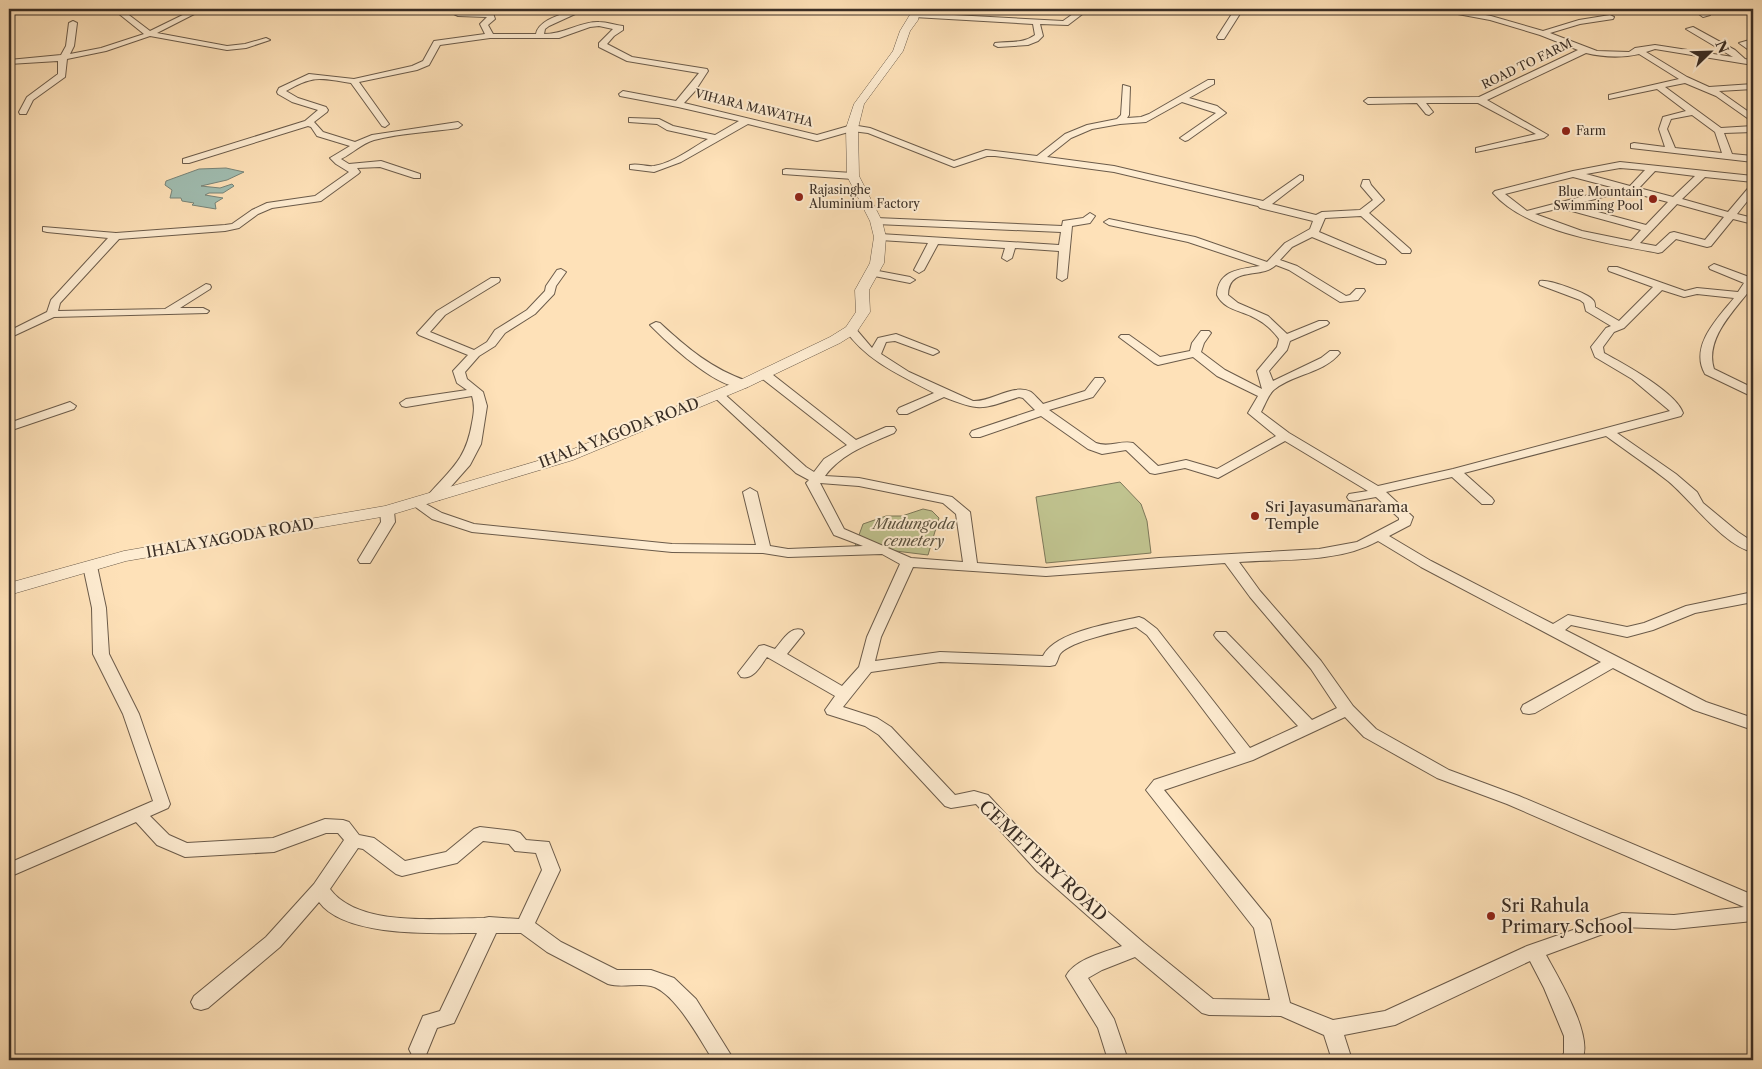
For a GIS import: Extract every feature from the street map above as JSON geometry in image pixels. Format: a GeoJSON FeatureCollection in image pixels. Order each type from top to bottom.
{"type":"FeatureCollection","features":[{"type":"Feature","properties":{"kind":"street"},"geometry":{"type":"LineString","coordinates":[[116,9],[149,34],[227,48],[246,46],[266,40]]}},
{"type":"Feature","properties":{"kind":"street"},"geometry":{"type":"LineString","coordinates":[[540,35],[541,28],[546,24],[582,9]]}},
{"type":"Feature","properties":{"kind":"street"},"geometry":{"type":"LineString","coordinates":[[1085,9],[1069,22],[913,12],[898,51],[858,104],[852,128],[853,176],[876,221],[880,237],[877,263],[862,290],[863,312],[851,330],[856,338],[874,356],[944,393],[971,404],[983,405],[1018,393],[1027,396],[1092,446],[1102,450],[1129,446],[1155,470],[1186,464],[1218,474],[1285,436]]}},
{"type":"Feature","properties":{"kind":"street"},"geometry":{"type":"LineString","coordinates":[[1220,37],[1239,9]]}},
{"type":"Feature","properties":{"kind":"street"},"geometry":{"type":"LineString","coordinates":[[1311,9],[1473,9]]}},
{"type":"Feature","properties":{"kind":"street"},"geometry":{"type":"LineString","coordinates":[[1696,9],[1706,15]]}},
{"type":"Feature","properties":{"kind":"street"},"geometry":{"type":"LineString","coordinates":[[1447,10],[1491,18],[1543,32],[1585,50],[1618,55],[1655,47],[1749,63]]}},
{"type":"Feature","properties":{"kind":"street"},"geometry":{"type":"LineString","coordinates":[[9,62],[62,58],[105,49],[149,34],[188,15],[201,13]]}},
{"type":"Feature","properties":{"kind":"street"},"geometry":{"type":"LineString","coordinates":[[457,13],[490,15],[490,19],[484,24],[490,36]]}},
{"type":"Feature","properties":{"kind":"street"},"geometry":{"type":"LineString","coordinates":[[1543,32],[1579,22],[1610,17]]}},
{"type":"Feature","properties":{"kind":"street"},"geometry":{"type":"LineString","coordinates":[[998,44],[1036,40],[1038,36],[1036,21]]}},
{"type":"Feature","properties":{"kind":"street"},"geometry":{"type":"LineString","coordinates":[[23,112],[30,99],[62,75],[62,58],[70,46],[73,23]]}},
{"type":"Feature","properties":{"kind":"street","name":"VIHARA MAWATHA"},"geometry":{"type":"LineString","coordinates":[[308,122],[324,110],[295,100],[281,92],[301,79],[310,76],[354,81],[421,66],[426,63],[437,43],[490,36],[559,36],[588,25],[599,24],[620,28],[611,34],[602,46],[630,59],[704,71],[692,90],[678,104]]}},
{"type":"Feature","properties":{"kind":"street"},"geometry":{"type":"LineString","coordinates":[[1690,29],[1749,63]]}},
{"type":"Feature","properties":{"kind":"street"},"geometry":{"type":"LineString","coordinates":[[1753,41],[1743,43],[1753,51]]}},
{"type":"Feature","properties":{"kind":"street","name":"ROAD TO FARM"},"geometry":{"type":"LineString","coordinates":[[1480,100],[1585,50]]}},
{"type":"Feature","properties":{"kind":"street"},"geometry":{"type":"LineString","coordinates":[[1638,50],[1686,80],[1719,94],[1753,120]]}},
{"type":"Feature","properties":{"kind":"street"},"geometry":{"type":"LineString","coordinates":[[1612,97],[1686,80]]}},
{"type":"Feature","properties":{"kind":"street"},"geometry":{"type":"LineString","coordinates":[[354,81],[385,124]]}},
{"type":"Feature","properties":{"kind":"street"},"geometry":{"type":"LineString","coordinates":[[1040,158],[1068,136],[1090,127],[1120,121],[1143,120],[1211,82]]}},
{"type":"Feature","properties":{"kind":"street"},"geometry":{"type":"LineString","coordinates":[[1658,86],[1719,131],[1728,156]]}},
{"type":"Feature","properties":{"kind":"street"},"geometry":{"type":"LineString","coordinates":[[1708,90],[1753,86]]}},
{"type":"Feature","properties":{"kind":"street"},"geometry":{"type":"LineString","coordinates":[[1120,121],[1125,115],[1126,87]]}},
{"type":"Feature","properties":{"kind":"street","name":"VIHARA MAWATHA"},"geometry":{"type":"LineString","coordinates":[[623,94],[678,104],[817,138],[852,128]]}},
{"type":"Feature","properties":{"kind":"street"},"geometry":{"type":"LineString","coordinates":[[1181,99],[1220,110],[1222,113],[1185,138]]}},
{"type":"Feature","properties":{"kind":"street"},"geometry":{"type":"LineString","coordinates":[[1419,100],[1429,112]]}},
{"type":"Feature","properties":{"kind":"street"},"geometry":{"type":"LineString","coordinates":[[1368,101],[1480,100],[1544,135],[1538,138],[1479,150]]}},
{"type":"Feature","properties":{"kind":"street"},"geometry":{"type":"LineString","coordinates":[[1455,108],[1493,107]]}},
{"type":"Feature","properties":{"kind":"street"},"geometry":{"type":"LineString","coordinates":[[1671,150],[1663,129],[1668,117],[1694,112]]}},
{"type":"Feature","properties":{"kind":"street"},"geometry":{"type":"LineString","coordinates":[[632,120],[659,122],[670,128],[716,138]]}},
{"type":"Feature","properties":{"kind":"street"},"geometry":{"type":"LineString","coordinates":[[633,167],[654,169],[678,160],[746,121]]}},
{"type":"Feature","properties":{"kind":"street"},"geometry":{"type":"LineString","coordinates":[[186,161],[308,122],[314,125],[320,134],[355,145]]}},
{"type":"Feature","properties":{"kind":"street"},"geometry":{"type":"LineString","coordinates":[[416,176],[381,164],[351,166],[338,162],[335,158],[352,150],[355,145],[372,138],[458,125]]}},
{"type":"Feature","properties":{"kind":"street"},"geometry":{"type":"LineString","coordinates":[[852,128],[870,131],[954,164],[986,153],[1040,158],[1114,169],[1216,192],[1263,206],[1318,219]]}},
{"type":"Feature","properties":{"kind":"street"},"geometry":{"type":"LineString","coordinates":[[1719,131],[1753,130]]}},
{"type":"Feature","properties":{"kind":"street"},"geometry":{"type":"LineString","coordinates":[[1634,146],[1753,159]]}},
{"type":"Feature","properties":{"kind":"street"},"geometry":{"type":"LineString","coordinates":[[1753,179],[1620,165],[1573,174],[1498,194],[1525,214],[1579,234],[1658,250],[1674,235],[1707,244],[1753,188]]}},
{"type":"Feature","properties":{"kind":"street"},"geometry":{"type":"LineString","coordinates":[[48,230],[116,236],[235,226],[255,212],[270,205],[318,199],[355,172],[351,166]]}},
{"type":"Feature","properties":{"kind":"street"},"geometry":{"type":"LineString","coordinates":[[1525,214],[1630,189],[1652,168]]}},
{"type":"Feature","properties":{"kind":"street"},"geometry":{"type":"LineString","coordinates":[[786,172],[853,176]]}},
{"type":"Feature","properties":{"kind":"street"},"geometry":{"type":"LineString","coordinates":[[1573,174],[1753,221]]}},
{"type":"Feature","properties":{"kind":"street"},"geometry":{"type":"LineString","coordinates":[[1633,246],[1647,228],[1676,202],[1702,174]]}},
{"type":"Feature","properties":{"kind":"street"},"geometry":{"type":"LineString","coordinates":[[1263,206],[1300,178]]}},
{"type":"Feature","properties":{"kind":"street"},"geometry":{"type":"LineString","coordinates":[[1267,391],[1263,372],[1283,348],[1285,339],[1282,334],[1257,314],[1231,304],[1221,296],[1225,282],[1231,276],[1271,264],[1286,247],[1312,233],[1315,230],[1318,219],[1322,215],[1363,213],[1379,200],[1366,182]]}},
{"type":"Feature","properties":{"kind":"street"},"geometry":{"type":"LineString","coordinates":[[1561,205],[1647,228]]}},
{"type":"Feature","properties":{"kind":"street"},"geometry":{"type":"LineString","coordinates":[[1363,213],[1406,251]]}},
{"type":"Feature","properties":{"kind":"street"},"geometry":{"type":"LineString","coordinates":[[1062,278],[1067,223],[1086,221],[1090,216]]}},
{"type":"Feature","properties":{"kind":"street"},"geometry":{"type":"LineString","coordinates":[[876,221],[1066,230]]}},
{"type":"Feature","properties":{"kind":"street"},"geometry":{"type":"LineString","coordinates":[[1109,222],[1191,239],[1271,264],[1293,268],[1344,300],[1354,298],[1360,291]]}},
{"type":"Feature","properties":{"kind":"street"},"geometry":{"type":"LineString","coordinates":[[1312,233],[1381,262]]}},
{"type":"Feature","properties":{"kind":"street"},"geometry":{"type":"LineString","coordinates":[[52,314],[55,302],[116,236]]}},
{"type":"Feature","properties":{"kind":"street"},"geometry":{"type":"LineString","coordinates":[[880,237],[1064,248]]}},
{"type":"Feature","properties":{"kind":"street"},"geometry":{"type":"LineString","coordinates":[[919,270],[934,241]]}},
{"type":"Feature","properties":{"kind":"street"},"geometry":{"type":"LineString","coordinates":[[1007,258],[1011,245]]}},
{"type":"Feature","properties":{"kind":"street"},"geometry":{"type":"LineString","coordinates":[[1714,267],[1752,280],[1710,336],[1705,359],[1709,370],[1753,393]]}},
{"type":"Feature","properties":{"kind":"street"},"geometry":{"type":"LineString","coordinates":[[1613,269],[1659,287],[1684,294],[1697,291],[1740,295]]}},
{"type":"Feature","properties":{"kind":"street"},"geometry":{"type":"LineString","coordinates":[[434,497],[465,462],[475,444],[481,406],[476,392],[461,380],[460,371],[475,354],[491,344],[499,336],[499,332],[531,312],[550,292],[551,286],[561,272]]}},
{"type":"Feature","properties":{"kind":"street"},"geometry":{"type":"LineString","coordinates":[[873,273],[910,280]]}},
{"type":"Feature","properties":{"kind":"street"},"geometry":{"type":"LineString","coordinates":[[475,354],[422,332],[441,313],[495,280]]}},
{"type":"Feature","properties":{"kind":"street"},"geometry":{"type":"LineString","coordinates":[[1544,282],[1584,298],[1589,302],[1590,309],[1620,326]]}},
{"type":"Feature","properties":{"kind":"street"},"geometry":{"type":"LineString","coordinates":[[167,312],[206,287]]}},
{"type":"Feature","properties":{"kind":"street"},"geometry":{"type":"LineString","coordinates":[[1354,497],[1677,413],[1675,407],[1636,376],[1599,355],[1597,347],[1610,330],[1620,326],[1659,287]]}},
{"type":"Feature","properties":{"kind":"street"},"geometry":{"type":"LineString","coordinates":[[9,335],[52,314],[203,311]]}},
{"type":"Feature","properties":{"kind":"street"},"geometry":{"type":"LineString","coordinates":[[1285,339],[1323,323]]}},
{"type":"Feature","properties":{"kind":"street"},"geometry":{"type":"LineString","coordinates":[[656,325],[698,364],[729,380],[743,384]]}},
{"type":"Feature","properties":{"kind":"street","name":"IHALA YAGODA ROAD"},"geometry":{"type":"LineString","coordinates":[[9,589],[124,556],[387,511],[567,457],[743,384],[835,340],[851,330]]}},
{"type":"Feature","properties":{"kind":"street"},"geometry":{"type":"LineString","coordinates":[[1195,353],[1198,343],[1205,332]]}},
{"type":"Feature","properties":{"kind":"street"},"geometry":{"type":"LineString","coordinates":[[874,356],[882,340],[896,337],[933,352]]}},
{"type":"Feature","properties":{"kind":"street"},"geometry":{"type":"LineString","coordinates":[[1125,337],[1158,361],[1195,353]]}},
{"type":"Feature","properties":{"kind":"street"},"geometry":{"type":"LineString","coordinates":[[1195,353],[1220,373],[1267,391]]}},
{"type":"Feature","properties":{"kind":"street"},"geometry":{"type":"LineString","coordinates":[[890,430],[855,445],[829,462],[813,484],[839,532],[908,562],[1046,572],[1159,562],[1318,553],[1361,545],[1405,522],[1406,517],[1378,491],[1285,436],[1254,413],[1267,391],[1325,360],[1334,353]]}},
{"type":"Feature","properties":{"kind":"street"},"geometry":{"type":"LineString","coordinates":[[764,374],[855,445]]}},
{"type":"Feature","properties":{"kind":"street"},"geometry":{"type":"LineString","coordinates":[[976,434],[1042,409],[1089,394],[1098,381]]}},
{"type":"Feature","properties":{"kind":"street"},"geometry":{"type":"LineString","coordinates":[[406,403],[476,392]]}},
{"type":"Feature","properties":{"kind":"street"},"geometry":{"type":"LineString","coordinates":[[903,411],[944,393]]}},
{"type":"Feature","properties":{"kind":"street"},"geometry":{"type":"LineString","coordinates":[[718,395],[801,470],[817,479],[859,482],[946,500],[963,512],[971,568]]}},
{"type":"Feature","properties":{"kind":"street"},"geometry":{"type":"LineString","coordinates":[[9,426],[70,406]]}},
{"type":"Feature","properties":{"kind":"street"},"geometry":{"type":"LineString","coordinates":[[1606,431],[1671,477],[1692,495],[1698,505],[1733,535],[1753,548]]}},
{"type":"Feature","properties":{"kind":"street"},"geometry":{"type":"LineString","coordinates":[[1456,472],[1487,501]]}},
{"type":"Feature","properties":{"kind":"street"},"geometry":{"type":"LineString","coordinates":[[750,492],[761,533],[763,549]]}},
{"type":"Feature","properties":{"kind":"street"},"geometry":{"type":"LineString","coordinates":[[417,503],[437,516],[472,528],[590,541],[672,548],[763,549],[788,553],[884,550]]}},
{"type":"Feature","properties":{"kind":"street"},"geometry":{"type":"LineString","coordinates":[[365,560],[388,522],[387,511]]}},
{"type":"Feature","properties":{"kind":"street"},"geometry":{"type":"LineString","coordinates":[[1379,536],[1426,564],[1612,662],[1700,706],[1753,724]]}},
{"type":"Feature","properties":{"kind":"street"},"geometry":{"type":"LineString","coordinates":[[1230,559],[1254,594],[1316,664],[1347,710],[1370,733],[1443,774],[1513,800],[1753,903]]}},
{"type":"Feature","properties":{"kind":"street","name":"CEMETERY ROAD"},"geometry":{"type":"LineString","coordinates":[[908,562],[874,637],[866,668],[833,710],[870,722],[885,731],[951,802],[974,797],[982,799],[1043,866],[1136,948],[1209,1007],[1282,1008],[1332,1029]]}},
{"type":"Feature","properties":{"kind":"street"},"geometry":{"type":"LineString","coordinates":[[9,870],[162,804],[131,714],[100,654],[99,608],[90,566]]}},
{"type":"Feature","properties":{"kind":"street"},"geometry":{"type":"LineString","coordinates":[[1554,631],[1568,620],[1627,632],[1648,627],[1691,609],[1753,598]]}},
{"type":"Feature","properties":{"kind":"street"},"geometry":{"type":"LineString","coordinates":[[866,668],[940,657],[1050,661],[1052,653],[1059,645],[1096,632],[1139,622],[1152,632],[1247,756]]}},
{"type":"Feature","properties":{"kind":"street"},"geometry":{"type":"LineString","coordinates":[[778,655],[797,633]]}},
{"type":"Feature","properties":{"kind":"street"},"geometry":{"type":"LineString","coordinates":[[1221,635],[1310,728]]}},
{"type":"Feature","properties":{"kind":"street"},"geometry":{"type":"LineString","coordinates":[[746,673],[764,650],[778,655],[844,694]]}},
{"type":"Feature","properties":{"kind":"street"},"geometry":{"type":"LineString","coordinates":[[1530,709],[1612,662]]}},
{"type":"Feature","properties":{"kind":"street"},"geometry":{"type":"LineString","coordinates":[[1282,1008],[1263,925],[1154,790],[1160,784],[1247,756],[1347,710]]}},
{"type":"Feature","properties":{"kind":"street"},"geometry":{"type":"LineString","coordinates":[[138,814],[163,840],[185,850],[274,846],[325,826],[343,827],[354,840],[368,842],[402,870],[451,858],[480,834],[514,838],[520,846],[543,847],[551,870],[524,926]]}},
{"type":"Feature","properties":{"kind":"street"},"geometry":{"type":"LineString","coordinates":[[201,1002],[273,942],[320,889],[354,840]]}},
{"type":"Feature","properties":{"kind":"street"},"geometry":{"type":"LineString","coordinates":[[320,889],[332,904],[358,917],[395,925],[488,924],[524,926],[554,947],[615,978],[651,978],[667,984],[688,1005],[724,1060]]}},
{"type":"Feature","properties":{"kind":"street"},"geometry":{"type":"LineString","coordinates":[[1342,1060],[1332,1029],[1388,1019],[1534,951],[1622,920],[1674,922],[1753,914]]}},
{"type":"Feature","properties":{"kind":"street"},"geometry":{"type":"LineString","coordinates":[[419,1049],[430,1022],[447,1017],[484,941],[488,924]]}},
{"type":"Feature","properties":{"kind":"street"},"geometry":{"type":"LineString","coordinates":[[1118,1060],[1107,1025],[1076,976],[1095,964],[1136,948]]}},
{"type":"Feature","properties":{"kind":"street"},"geometry":{"type":"LineString","coordinates":[[1534,951],[1574,1036],[1574,1056],[1570,1060]]}},
{"type":"Feature","properties":{"kind":"green space"},"geometry":{"type":"Polygon","coordinates":[[[1120,482],[1141,504],[1147,521],[1151,553],[1046,563],[1036,497],[1120,482]]]}},
{"type":"Feature","properties":{"kind":"green space","name":"Mudungoda cemetery"},"geometry":{"type":"Polygon","coordinates":[[[923,509],[932,511],[939,518],[928,555],[855,546],[863,524],[886,516],[902,516],[923,509]]]}},
{"type":"Feature","properties":{"kind":"shaded area"},"geometry":{"type":"Polygon","coordinates":[[[226,168],[244,172],[227,180],[201,186],[220,188],[232,184],[234,186],[223,193],[209,193],[205,195],[223,198],[215,203],[216,209],[192,205],[194,203],[182,201],[181,198],[170,198],[172,190],[165,185],[166,181],[199,169],[226,168]]]}},
{"type":"Feature","properties":{"kind":"place","name":"Farm"},"geometry":{"type":"Point","coordinates":[1566,131]}},
{"type":"Feature","properties":{"kind":"place","name":"Rajasinghe Aluminium Factory"},"geometry":{"type":"Point","coordinates":[799,197]}},
{"type":"Feature","properties":{"kind":"place","name":"Blue Mountain Swimming Pool"},"geometry":{"type":"Point","coordinates":[1653,199]}},
{"type":"Feature","properties":{"kind":"place","name":"Sri Jayasumanarama Temple"},"geometry":{"type":"Point","coordinates":[1255,516]}},
{"type":"Feature","properties":{"kind":"place","name":"Sri Rahula Primary School"},"geometry":{"type":"Point","coordinates":[1491,916]}}]}
